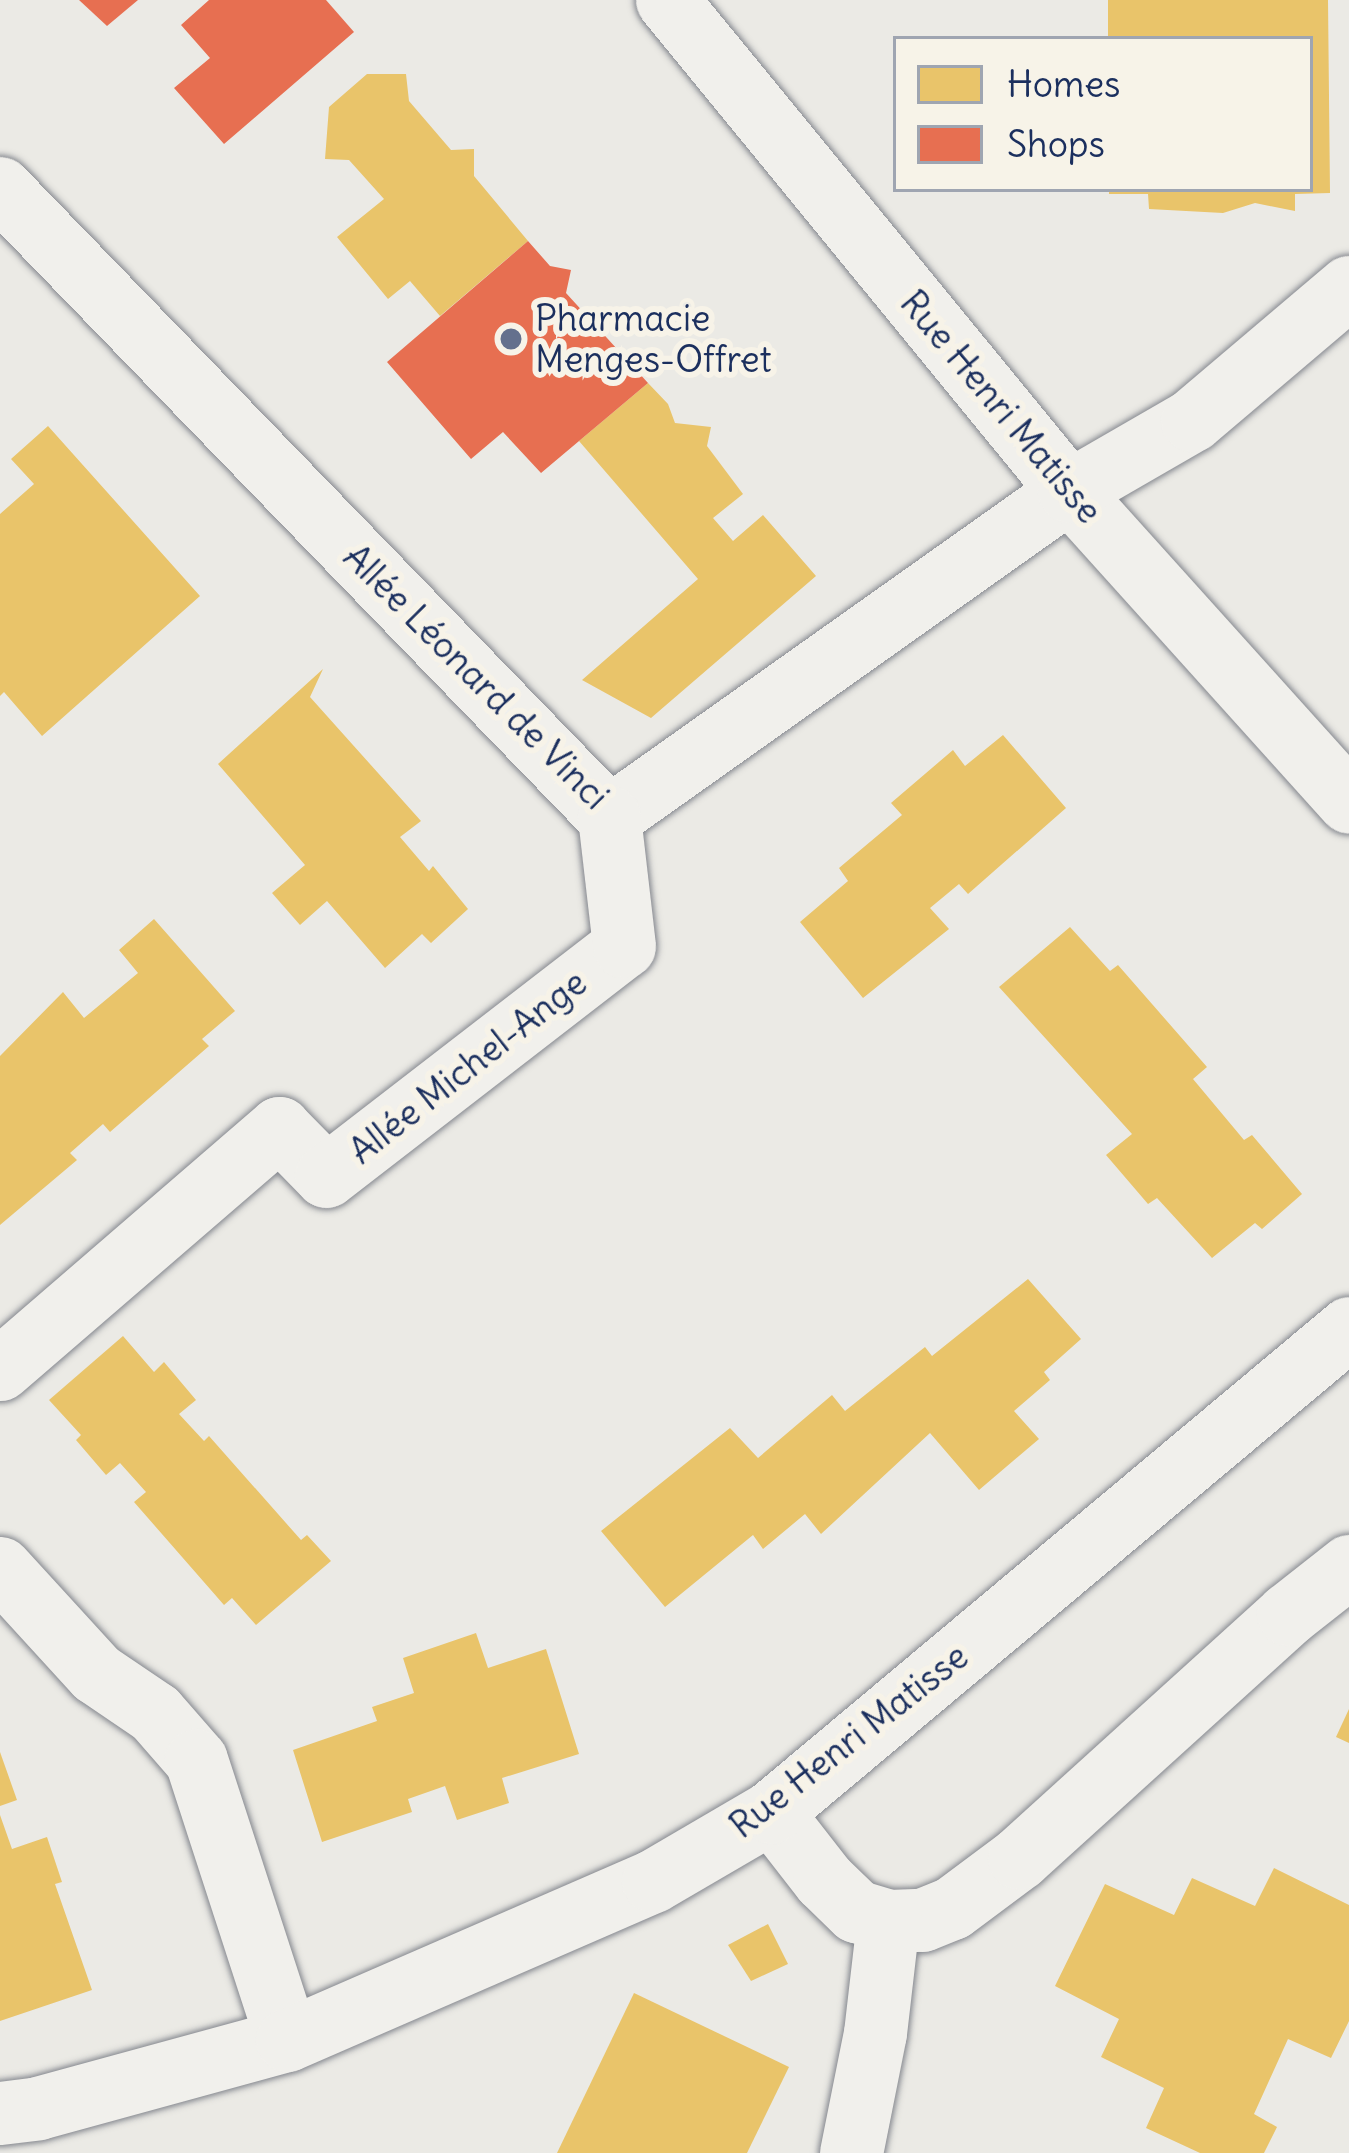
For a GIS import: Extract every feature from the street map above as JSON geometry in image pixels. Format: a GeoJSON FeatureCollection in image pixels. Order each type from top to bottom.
{"type":"FeatureCollection","features":[{"type":"Feature","properties":{"kind":"street","name":"Rue Henri Matisse"},"geometry":{"type":"LineString","coordinates":[[667,0],[1069,491],[1349,802]]}},
{"type":"Feature","properties":{"kind":"street","name":"Allée Léonard de Vinci"},"geometry":{"type":"LineString","coordinates":[[0,188],[609,818],[1069,491],[1192,420],[1349,286]]}},
{"type":"Feature","properties":{"kind":"street","name":"Allée Michel-Ange"},"geometry":{"type":"LineString","coordinates":[[0,1369],[279,1128],[326,1176],[624,946],[609,818]]}},
{"type":"Feature","properties":{"kind":"street","name":"Rue Henri Matisse"},"geometry":{"type":"LineString","coordinates":[[0,2113],[38,2108],[286,2040],[653,1881],[770,1812],[1349,1328]]}},
{"type":"Feature","properties":{"kind":"street"},"geometry":{"type":"LineString","coordinates":[[770,1812],[824,1880],[856,1911],[888,1921],[922,1920],[952,1908],[1018,1858],[1288,1614],[1349,1566]]}},
{"type":"Feature","properties":{"kind":"street"},"geometry":{"type":"LineString","coordinates":[[4,1578],[96,1673],[155,1714],[196,1760],[286,2040]]}},
{"type":"Feature","properties":{"kind":"street"},"geometry":{"type":"LineString","coordinates":[[851,2153],[875,2033],[888,1921]]}},
{"type":"Feature","properties":{"kind":"building: Homes"},"geometry":{"type":"Polygon","coordinates":[[[1108,0],[1328,0],[1330,193],[1295,194],[1295,211],[1255,203],[1223,213],[1149,209],[1148,194],[1109,194],[1313,192],[1313,36],[1108,36],[1108,0]]]}},
{"type":"Feature","properties":{"kind":"building: Homes"},"geometry":{"type":"Polygon","coordinates":[[[367,74],[406,74],[409,101],[451,150],[474,149],[474,176],[528,241],[440,316],[410,281],[388,299],[337,237],[384,199],[349,160],[325,159],[329,107],[367,74]]]}},
{"type":"Feature","properties":{"kind":"building: Homes"},"geometry":{"type":"Polygon","coordinates":[[[648,383],[668,404],[675,423],[711,427],[707,446],[743,494],[713,518],[733,541],[763,515],[816,576],[651,718],[582,680],[698,579],[579,441],[648,383]]]}},
{"type":"Feature","properties":{"kind":"building: Homes"},"geometry":{"type":"Polygon","coordinates":[[[48,426],[200,596],[42,736],[4,692],[0,696],[0,514],[34,484],[11,459],[48,426]]]}},
{"type":"Feature","properties":{"kind":"building: Homes"},"geometry":{"type":"Polygon","coordinates":[[[323,669],[310,697],[421,821],[400,837],[429,871],[433,866],[468,909],[431,943],[422,934],[385,968],[327,901],[300,925],[272,893],[305,865],[218,764],[323,669]]]}},
{"type":"Feature","properties":{"kind":"building: Homes"},"geometry":{"type":"Polygon","coordinates":[[[1003,735],[1066,808],[968,894],[959,884],[930,908],[949,929],[863,998],[800,922],[848,881],[839,868],[902,815],[891,803],[953,750],[965,766],[1003,735]]]}},
{"type":"Feature","properties":{"kind":"building: Homes"},"geometry":{"type":"Polygon","coordinates":[[[154,919],[235,1011],[202,1039],[209,1046],[110,1132],[103,1124],[70,1153],[77,1160],[0,1225],[0,1056],[63,992],[84,1018],[138,973],[119,950],[154,919]]]}},
{"type":"Feature","properties":{"kind":"building: Homes"},"geometry":{"type":"Polygon","coordinates":[[[1070,927],[1110,971],[1118,965],[1207,1067],[1193,1079],[1244,1140],[1252,1135],[1302,1194],[1262,1229],[1255,1223],[1212,1258],[1157,1198],[1148,1204],[1106,1155],[1132,1134],[999,987],[1070,927]]]}},
{"type":"Feature","properties":{"kind":"building: Homes"},"geometry":{"type":"Polygon","coordinates":[[[1028,1279],[1081,1339],[1044,1372],[1050,1380],[1014,1411],[1039,1439],[979,1490],[930,1433],[821,1534],[805,1514],[763,1549],[753,1535],[665,1607],[601,1531],[730,1428],[758,1458],[832,1395],[845,1411],[925,1347],[932,1356],[1028,1279]]]}},
{"type":"Feature","properties":{"kind":"building: Homes"},"geometry":{"type":"Polygon","coordinates":[[[123,1336],[154,1372],[164,1362],[196,1400],[179,1414],[204,1441],[209,1436],[301,1540],[307,1535],[331,1561],[256,1625],[232,1598],[224,1605],[134,1502],[146,1492],[120,1463],[106,1475],[76,1440],[81,1435],[49,1400],[123,1336]]]}},
{"type":"Feature","properties":{"kind":"building: Homes"},"geometry":{"type":"Polygon","coordinates":[[[476,1633],[488,1668],[546,1649],[579,1754],[502,1778],[509,1803],[457,1820],[445,1786],[408,1799],[412,1812],[322,1842],[293,1750],[377,1721],[372,1707],[414,1693],[403,1658],[476,1633]]]}},
{"type":"Feature","properties":{"kind":"building: Homes"},"geometry":{"type":"Polygon","coordinates":[[[1349,1709],[1349,1743],[1336,1737],[1349,1709]]]}},
{"type":"Feature","properties":{"kind":"building: Homes"},"geometry":{"type":"Polygon","coordinates":[[[0,1752],[17,1800],[0,1806],[0,1752]]]}},
{"type":"Feature","properties":{"kind":"building: Homes"},"geometry":{"type":"Polygon","coordinates":[[[0,1815],[12,1849],[47,1837],[62,1882],[55,1884],[92,1990],[0,2021],[0,1815]]]}},
{"type":"Feature","properties":{"kind":"building: Homes"},"geometry":{"type":"Polygon","coordinates":[[[1274,1868],[1349,1905],[1349,2021],[1331,2058],[1288,2039],[1254,2114],[1277,2127],[1264,2153],[1200,2153],[1146,2128],[1164,2088],[1101,2057],[1119,2019],[1055,1986],[1105,1884],[1174,1915],[1192,1878],[1255,1906],[1274,1868]]]}},
{"type":"Feature","properties":{"kind":"building: Homes"},"geometry":{"type":"Polygon","coordinates":[[[768,1924],[788,1964],[751,1981],[728,1945],[768,1924]]]}},
{"type":"Feature","properties":{"kind":"building: Homes"},"geometry":{"type":"Polygon","coordinates":[[[634,1993],[789,2067],[747,2153],[557,2153],[634,1993]]]}},
{"type":"Feature","properties":{"kind":"building: Shops"},"geometry":{"type":"Polygon","coordinates":[[[79,0],[138,0],[107,26],[79,0]]]}},
{"type":"Feature","properties":{"kind":"building: Shops"},"geometry":{"type":"Polygon","coordinates":[[[209,0],[326,0],[354,32],[224,144],[174,88],[210,58],[181,25],[209,0]]]}},
{"type":"Feature","properties":{"kind":"building: Shops","name":"Pharmacie Menges-Offret"},"geometry":{"type":"Polygon","coordinates":[[[528,241],[550,266],[571,270],[566,293],[648,383],[541,473],[503,432],[471,459],[387,362],[528,241]]]}},
{"type":"Feature","properties":{"kind":"place","name":"Pharmacie Menges-Offret"},"geometry":{"type":"Point","coordinates":[511,339]}}]}
